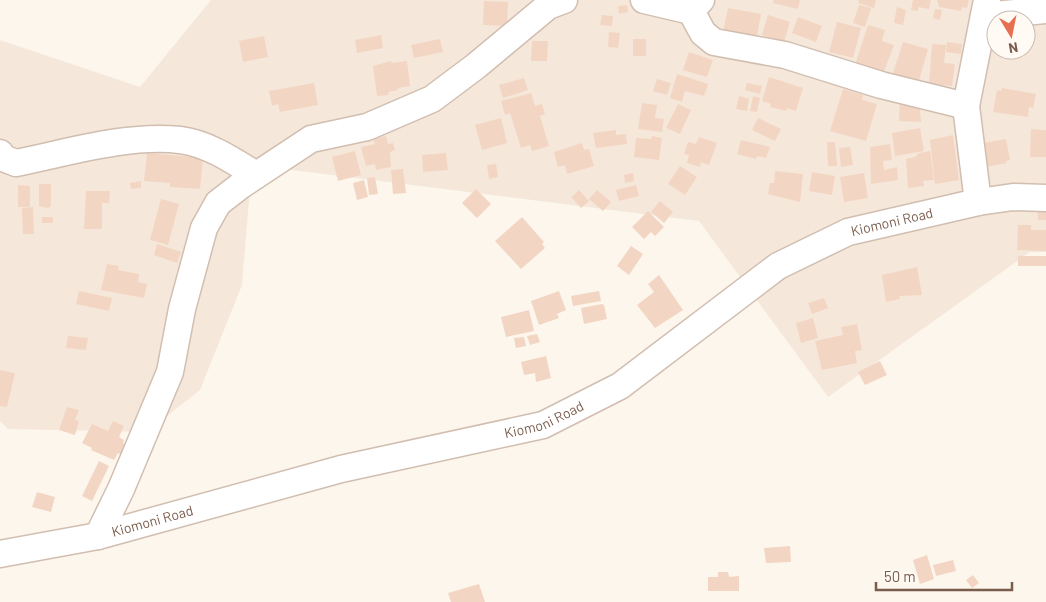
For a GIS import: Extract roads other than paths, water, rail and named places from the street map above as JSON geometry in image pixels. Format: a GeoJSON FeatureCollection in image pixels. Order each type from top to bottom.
{"type":"FeatureCollection","features":[{"type":"Feature","properties":{"kind":"street"},"geometry":{"type":"LineString","coordinates":[[98,536],[122,489],[170,372],[182,310],[204,228],[218,203],[256,175],[311,139],[367,127],[432,98],[476,66],[528,11],[564,0]]}},
{"type":"Feature","properties":{"kind":"street"},"geometry":{"type":"LineString","coordinates":[[644,0],[696,6],[703,33],[714,42],[786,55],[881,85],[966,106]]}},
{"type":"Feature","properties":{"kind":"street"},"geometry":{"type":"LineString","coordinates":[[978,202],[966,106],[986,8],[1046,10]]}},
{"type":"Feature","properties":{"kind":"street"},"geometry":{"type":"LineString","coordinates":[[0,153],[3,158],[16,164],[114,144],[143,140],[181,140],[229,158],[256,175]]}},
{"type":"Feature","properties":{"kind":"street","name":"Kiomoni Road"},"geometry":{"type":"LineString","coordinates":[[0,554],[98,536],[340,469],[544,425],[620,386],[778,266],[848,232],[978,202],[1013,197],[1046,198]]}}]}
